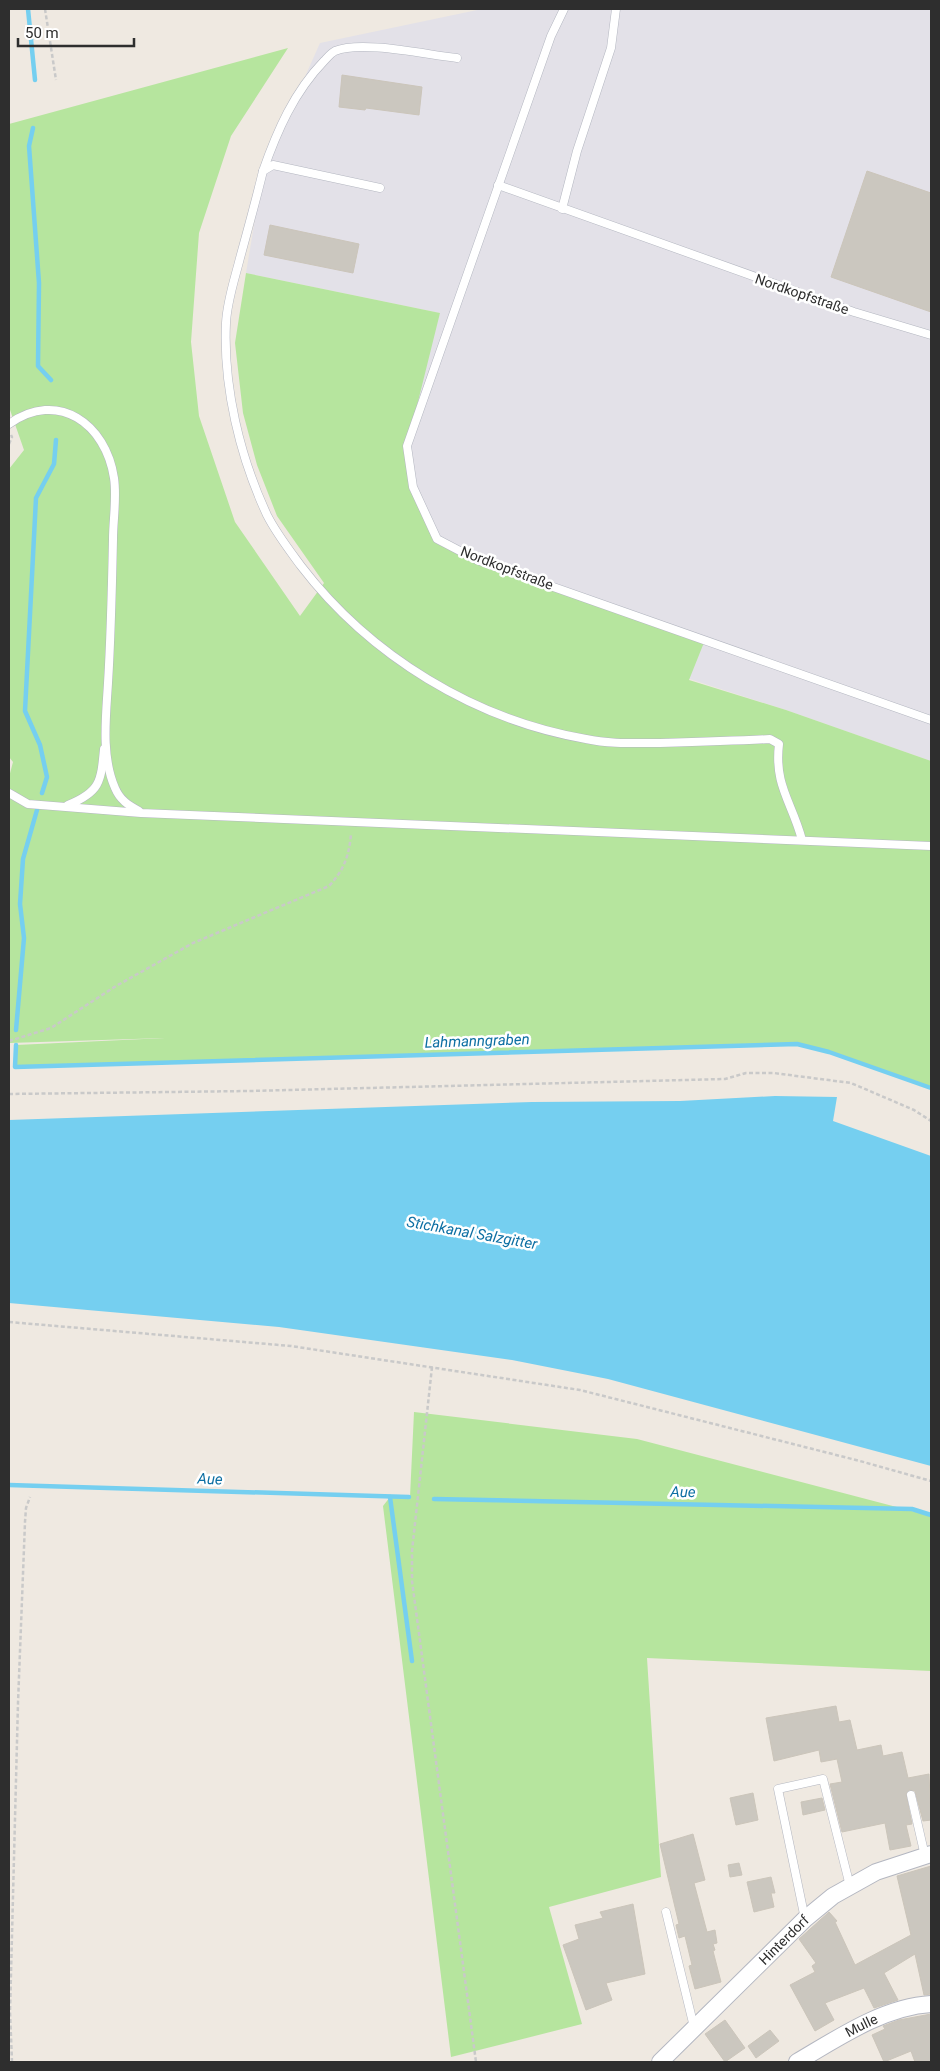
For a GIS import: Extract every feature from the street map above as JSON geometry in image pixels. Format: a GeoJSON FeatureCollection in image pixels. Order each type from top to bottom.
{"type":"FeatureCollection","features":[{"type":"Feature","properties":{"kind":"street","name":"Hinterdorf"},"geometry":{"type":"LineString","coordinates":[[666,2060],[695,2028],[805,1920],[833,1896],[876,1872],[928,1855]]}},
{"type":"Feature","properties":{"kind":"street","name":"Mulle"},"geometry":{"type":"LineString","coordinates":[[797,2062],[877,2018],[915,2006],[931,2004]]}},
{"type":"Feature","properties":{"kind":"lane","name":"Nordkopfstraße"},"geometry":{"type":"LineString","coordinates":[[564,9],[551,36],[407,446],[413,487],[437,539],[477,560],[931,720]]}},
{"type":"Feature","properties":{"kind":"lane"},"geometry":{"type":"LineString","coordinates":[[562,209],[577,152],[612,48],[616,9]]}},
{"type":"Feature","properties":{"kind":"lane"},"geometry":{"type":"LineString","coordinates":[[457,58],[358,47],[334,52],[314,71],[291,107],[275,138],[263,171],[235,277],[226,321],[228,373],[242,443],[252,477],[268,517],[317,587],[345,618],[393,656],[458,697],[527,726],[587,740],[624,743],[770,739],[779,744],[777,762],[779,781],[797,822],[802,840]]}},
{"type":"Feature","properties":{"kind":"lane"},"geometry":{"type":"LineString","coordinates":[[263,171],[272,165],[380,188]]}},
{"type":"Feature","properties":{"kind":"lane","name":"Nordkopfstraße"},"geometry":{"type":"LineString","coordinates":[[498,185],[854,312],[931,335]]}},
{"type":"Feature","properties":{"kind":"lane"},"geometry":{"type":"LineString","coordinates":[[9,424],[31,412],[52,409],[80,418],[102,440],[114,478],[111,634],[105,735],[99,784],[94,792],[64,807]]}},
{"type":"Feature","properties":{"kind":"lane"},"geometry":{"type":"LineString","coordinates":[[105,735],[114,788],[121,800],[142,813]]}},
{"type":"Feature","properties":{"kind":"lane"},"geometry":{"type":"LineString","coordinates":[[9,793],[28,804],[116,809],[142,813],[931,846]]}},
{"type":"Feature","properties":{"kind":"lane"},"geometry":{"type":"LineString","coordinates":[[805,1920],[778,1789],[823,1779],[850,1886]]}},
{"type":"Feature","properties":{"kind":"lane"},"geometry":{"type":"LineString","coordinates":[[911,1795],[928,1855]]}},
{"type":"Feature","properties":{"kind":"lane"},"geometry":{"type":"LineString","coordinates":[[666,1912],[695,2028]]}},
{"type":"Feature","properties":{"kind":"path"},"geometry":{"type":"LineString","coordinates":[[45,9],[56,80]]}},
{"type":"Feature","properties":{"kind":"path"},"geometry":{"type":"LineString","coordinates":[[9,432],[12,437],[9,444]]}},
{"type":"Feature","properties":{"kind":"path"},"geometry":{"type":"LineString","coordinates":[[9,1041],[51,1028],[116,986],[193,943],[329,886],[340,874],[350,852],[352,822]]}},
{"type":"Feature","properties":{"kind":"path"},"geometry":{"type":"LineString","coordinates":[[9,1094],[239,1091],[725,1078],[746,1073],[774,1073],[851,1083],[914,1110],[931,1121]]}},
{"type":"Feature","properties":{"kind":"path"},"geometry":{"type":"LineString","coordinates":[[9,1322],[291,1346],[580,1390],[860,1461],[931,1481]]}},
{"type":"Feature","properties":{"kind":"path"},"geometry":{"type":"LineString","coordinates":[[432,1367],[412,1551],[412,1581],[476,2062]]}},
{"type":"Feature","properties":{"kind":"path"},"geometry":{"type":"LineString","coordinates":[[12,2062],[10,2012],[18,1702],[25,1522],[26,1508],[30,1497]]}},
{"type":"Feature","properties":{"kind":"shaded area"},"geometry":{"type":"Polygon","coordinates":[[[482,9],[931,9],[931,761],[786,710],[405,587],[376,530],[440,313],[246,273],[263,171],[320,43],[482,9]]]}},
{"type":"Feature","properties":{"kind":"green space"},"geometry":{"type":"Polygon","coordinates":[[[288,48],[231,136],[199,233],[191,342],[199,416],[235,522],[300,616],[324,583],[277,516],[257,465],[243,413],[235,343],[246,273],[440,313],[407,446],[413,487],[437,539],[477,560],[705,640],[689,680],[786,710],[931,761],[931,1088],[829,1052],[797,1044],[15,1067],[16,1045],[165,1038],[9,1043],[9,777],[13,762],[9,757],[9,469],[24,450],[9,407],[9,124],[288,48]]]}},
{"type":"Feature","properties":{"kind":"green space"},"geometry":{"type":"Polygon","coordinates":[[[414,1412],[637,1439],[931,1516],[931,1671],[647,1658],[661,1877],[549,1907],[582,2024],[451,2057],[383,1506],[390,1497],[410,1497],[414,1412]]]}},
{"type":"Feature","properties":{"kind":"water","name":"Stichkanal Salzgitter"},"geometry":{"type":"Polygon","coordinates":[[[775,1096],[837,1097],[833,1121],[931,1156],[931,1466],[608,1379],[512,1360],[279,1327],[9,1303],[9,1120],[532,1102],[680,1101],[775,1096]]]}},
{"type":"Feature","properties":{"kind":"building"},"geometry":{"type":"Polygon","coordinates":[[[342,75],[422,87],[419,115],[366,108],[365,110],[339,107],[342,75]]]}},
{"type":"Feature","properties":{"kind":"building"},"geometry":{"type":"Polygon","coordinates":[[[867,171],[931,193],[931,312],[831,277],[867,171]]]}},
{"type":"Feature","properties":{"kind":"building"},"geometry":{"type":"Polygon","coordinates":[[[270,225],[359,244],[353,273],[264,255],[270,225]]]}},
{"type":"Feature","properties":{"kind":"building"},"geometry":{"type":"Polygon","coordinates":[[[836,1706],[839,1722],[850,1720],[857,1750],[881,1745],[883,1756],[902,1752],[908,1778],[929,1774],[931,1820],[923,1821],[915,1791],[909,1790],[906,1794],[912,1824],[906,1825],[911,1846],[890,1850],[885,1823],[842,1832],[830,1784],[842,1782],[837,1759],[821,1762],[819,1750],[774,1761],[766,1718],[836,1706]]]}},
{"type":"Feature","properties":{"kind":"building"},"geometry":{"type":"Polygon","coordinates":[[[753,1793],[758,1820],[736,1825],[730,1798],[753,1793]]]}},
{"type":"Feature","properties":{"kind":"building"},"geometry":{"type":"Polygon","coordinates":[[[822,1798],[825,1810],[803,1815],[801,1802],[822,1798]]]}},
{"type":"Feature","properties":{"kind":"building"},"geometry":{"type":"Polygon","coordinates":[[[693,1834],[705,1880],[694,1883],[707,1932],[715,1930],[717,1943],[713,1944],[715,1950],[713,1951],[721,1982],[695,1989],[689,1966],[692,1965],[685,1936],[679,1938],[676,1925],[679,1924],[660,1844],[693,1834]]]}},
{"type":"Feature","properties":{"kind":"building"},"geometry":{"type":"Polygon","coordinates":[[[739,1863],[742,1875],[730,1877],[728,1865],[739,1863]]]}},
{"type":"Feature","properties":{"kind":"building"},"geometry":{"type":"Polygon","coordinates":[[[931,1866],[931,1994],[924,1995],[915,1954],[884,1973],[898,2000],[874,2008],[864,1988],[825,2003],[834,2020],[815,2031],[790,1985],[815,1972],[812,1966],[816,1963],[799,1939],[829,1912],[837,1921],[835,1922],[855,1965],[911,1935],[897,1876],[931,1866]]]}},
{"type":"Feature","properties":{"kind":"building"},"geometry":{"type":"Polygon","coordinates":[[[771,1877],[775,1893],[771,1893],[774,1907],[754,1912],[747,1882],[771,1877]]]}},
{"type":"Feature","properties":{"kind":"building"},"geometry":{"type":"Polygon","coordinates":[[[633,1904],[645,1974],[606,1983],[612,2000],[586,2010],[563,1945],[579,1939],[575,1925],[603,1918],[600,1912],[633,1904]]]}},
{"type":"Feature","properties":{"kind":"building"},"geometry":{"type":"Polygon","coordinates":[[[931,2014],[931,2062],[915,2062],[911,2051],[884,2062],[872,2035],[885,2029],[883,2026],[899,2020],[931,2014]]]}},
{"type":"Feature","properties":{"kind":"building"},"geometry":{"type":"Polygon","coordinates":[[[725,2020],[745,2048],[725,2062],[705,2034],[725,2020]]]}},
{"type":"Feature","properties":{"kind":"building"},"geometry":{"type":"Polygon","coordinates":[[[770,2030],[779,2041],[756,2058],[748,2046],[770,2030]]]}},
{"type":"Feature","properties":{"kind":"waterway"},"geometry":{"type":"LineString","coordinates":[[28,9],[35,80]]}},
{"type":"Feature","properties":{"kind":"waterway"},"geometry":{"type":"LineString","coordinates":[[33,128],[29,146],[39,283],[38,366],[51,380]]}},
{"type":"Feature","properties":{"kind":"waterway"},"geometry":{"type":"LineString","coordinates":[[42,793],[47,777],[40,745],[25,711],[36,498],[54,464],[56,440]]}},
{"type":"Feature","properties":{"kind":"waterway"},"geometry":{"type":"LineString","coordinates":[[16,1030],[24,938],[20,904],[23,859],[37,810]]}},
{"type":"Feature","properties":{"kind":"waterway","name":"Lahmanngraben"},"geometry":{"type":"LineString","coordinates":[[16,1045],[15,1067],[797,1044],[829,1052],[931,1088]]}},
{"type":"Feature","properties":{"kind":"waterway","name":"Aue"},"geometry":{"type":"LineString","coordinates":[[9,1485],[409,1497]]}},
{"type":"Feature","properties":{"kind":"waterway"},"geometry":{"type":"LineString","coordinates":[[390,1497],[412,1661]]}},
{"type":"Feature","properties":{"kind":"waterway","name":"Aue"},"geometry":{"type":"LineString","coordinates":[[434,1499],[912,1509],[931,1515]]}}]}
